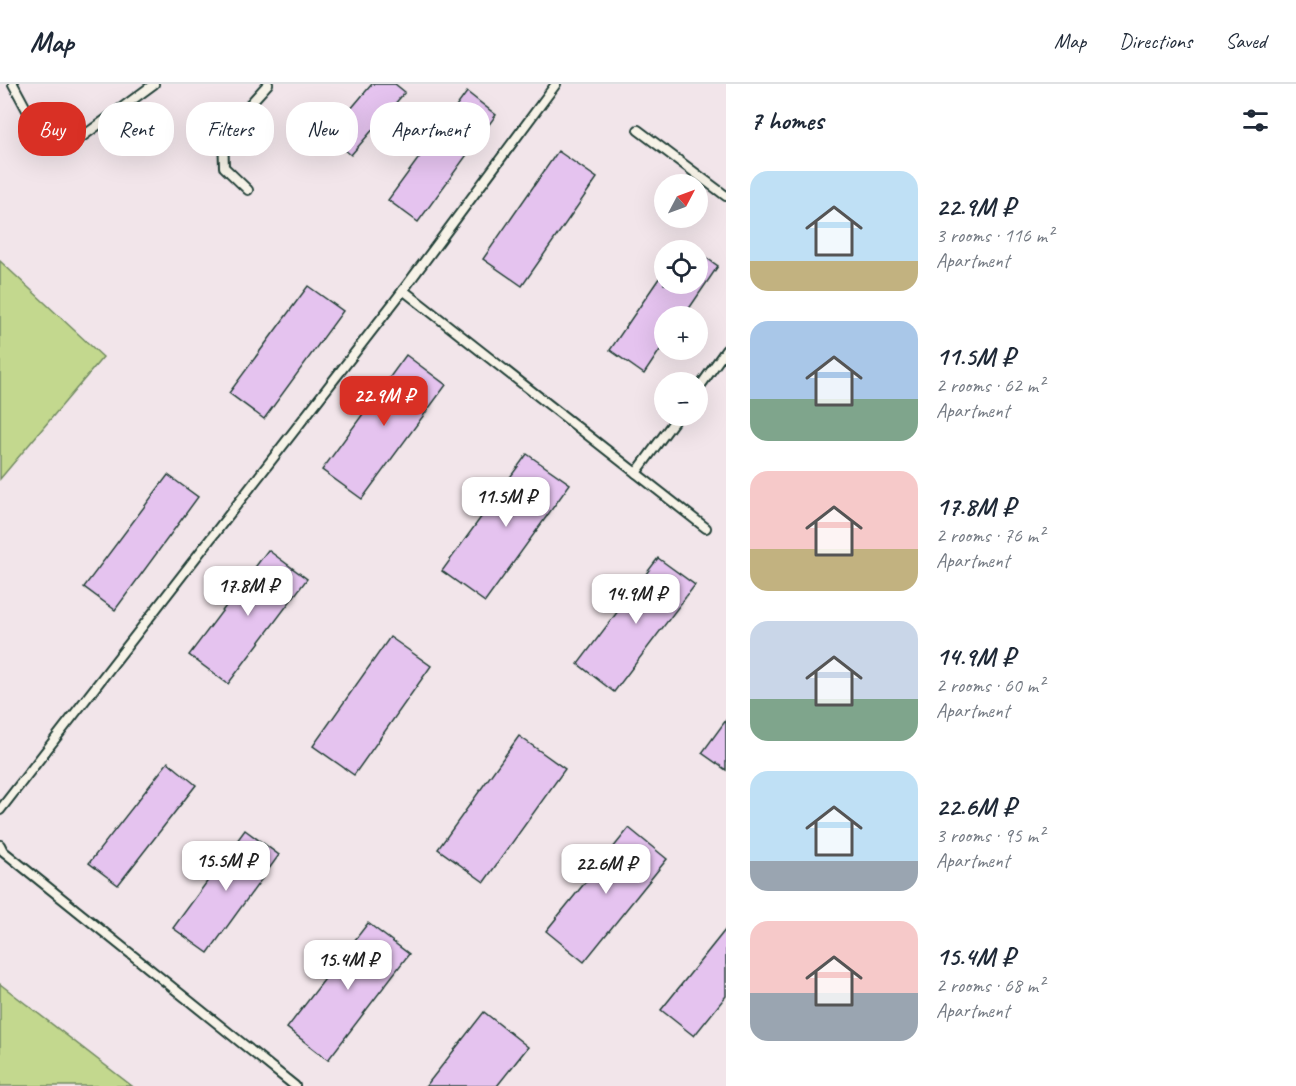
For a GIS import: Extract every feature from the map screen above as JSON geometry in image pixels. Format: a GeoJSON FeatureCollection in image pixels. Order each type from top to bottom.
{"type":"FeatureCollection","features":[{"type":"Feature","properties":{"kind":"lane"},"geometry":{"type":"LineString","coordinates":[[13,84],[44,142],[71,145],[154,84]]}},
{"type":"Feature","properties":{"kind":"lane"},"geometry":{"type":"LineString","coordinates":[[248,190],[224,167],[223,134],[268,84]]}},
{"type":"Feature","properties":{"kind":"lane"},"geometry":{"type":"LineString","coordinates":[[0,810],[403,290],[556,84]]}},
{"type":"Feature","properties":{"kind":"lane"},"geometry":{"type":"LineString","coordinates":[[638,130],[726,196]]}},
{"type":"Feature","properties":{"kind":"lane"},"geometry":{"type":"LineString","coordinates":[[403,290],[706,528]]}},
{"type":"Feature","properties":{"kind":"lane"},"geometry":{"type":"LineString","coordinates":[[708,375],[726,350]]}},
{"type":"Feature","properties":{"kind":"lane"},"geometry":{"type":"LineString","coordinates":[[636,473],[671,426]]}},
{"type":"Feature","properties":{"kind":"lane"},"geometry":{"type":"LineString","coordinates":[[0,845],[12,858],[295,1086]]}},
{"type":"Feature","properties":{"kind":"green space"},"geometry":{"type":"Polygon","coordinates":[[[0,261],[103,357],[0,479],[0,261]]]}},
{"type":"Feature","properties":{"kind":"green space"},"geometry":{"type":"Polygon","coordinates":[[[0,984],[132,1086],[0,1086],[0,984]]]}},
{"type":"Feature","properties":{"kind":"building"},"geometry":{"type":"Polygon","coordinates":[[[372,84],[395,84],[405,92],[396,102],[370,102],[370,133],[358,147],[357,102],[372,84]]]}},
{"type":"Feature","properties":{"kind":"building"},"geometry":{"type":"Polygon","coordinates":[[[467,92],[480,102],[460,102],[467,92]]]}},
{"type":"Feature","properties":{"kind":"building"},"geometry":{"type":"Polygon","coordinates":[[[490,110],[496,115],[490,123],[490,110]]]}},
{"type":"Feature","properties":{"kind":"building"},"geometry":{"type":"Polygon","coordinates":[[[558,151],[597,178],[522,286],[483,259],[558,151]]]}},
{"type":"Feature","properties":{"kind":"building"},"geometry":{"type":"Polygon","coordinates":[[[420,156],[466,156],[418,222],[388,200],[420,156]]]}},
{"type":"Feature","properties":{"kind":"building"},"geometry":{"type":"Polygon","coordinates":[[[708,259],[718,266],[708,281],[708,259]]]}},
{"type":"Feature","properties":{"kind":"building"},"geometry":{"type":"Polygon","coordinates":[[[308,286],[343,311],[264,419],[229,393],[308,286]]]}},
{"type":"Feature","properties":{"kind":"building"},"geometry":{"type":"Polygon","coordinates":[[[654,286],[654,294],[699,294],[691,306],[654,306],[654,359],[644,374],[610,350],[654,286]]]}},
{"type":"Feature","properties":{"kind":"building"},"geometry":{"type":"Polygon","coordinates":[[[406,355],[446,385],[362,499],[322,470],[406,355]]]}},
{"type":"Feature","properties":{"kind":"building"},"geometry":{"type":"Polygon","coordinates":[[[527,454],[570,484],[485,602],[442,571],[527,454]]]}},
{"type":"Feature","properties":{"kind":"building"},"geometry":{"type":"Polygon","coordinates":[[[168,475],[198,497],[115,610],[84,587],[168,475]]]}},
{"type":"Feature","properties":{"kind":"building"},"geometry":{"type":"Polygon","coordinates":[[[268,550],[307,579],[228,684],[189,655],[268,550]]]}},
{"type":"Feature","properties":{"kind":"building"},"geometry":{"type":"Polygon","coordinates":[[[658,558],[695,585],[614,692],[578,664],[658,558]]]}},
{"type":"Feature","properties":{"kind":"building"},"geometry":{"type":"Polygon","coordinates":[[[390,637],[431,666],[354,775],[313,746],[390,637]]]}},
{"type":"Feature","properties":{"kind":"building"},"geometry":{"type":"Polygon","coordinates":[[[726,720],[726,770],[702,753],[726,720]]]}},
{"type":"Feature","properties":{"kind":"building"},"geometry":{"type":"Polygon","coordinates":[[[519,736],[565,769],[484,882],[438,849],[519,736]]]}},
{"type":"Feature","properties":{"kind":"building"},"geometry":{"type":"Polygon","coordinates":[[[168,762],[196,785],[118,885],[89,863],[168,762]]]}},
{"type":"Feature","properties":{"kind":"building"},"geometry":{"type":"Polygon","coordinates":[[[629,828],[667,859],[584,962],[546,931],[629,828]]]}},
{"type":"Feature","properties":{"kind":"building"},"geometry":{"type":"Polygon","coordinates":[[[245,830],[279,855],[208,953],[173,928],[245,830]]]}},
{"type":"Feature","properties":{"kind":"building"},"geometry":{"type":"Polygon","coordinates":[[[368,923],[409,954],[328,1060],[287,1028],[368,923]]]}},
{"type":"Feature","properties":{"kind":"building"},"geometry":{"type":"Polygon","coordinates":[[[726,929],[726,996],[694,1036],[661,1010],[726,929]]]}},
{"type":"Feature","properties":{"kind":"building"},"geometry":{"type":"Polygon","coordinates":[[[484,1012],[528,1047],[497,1086],[426,1086],[484,1012]]]}}]}
